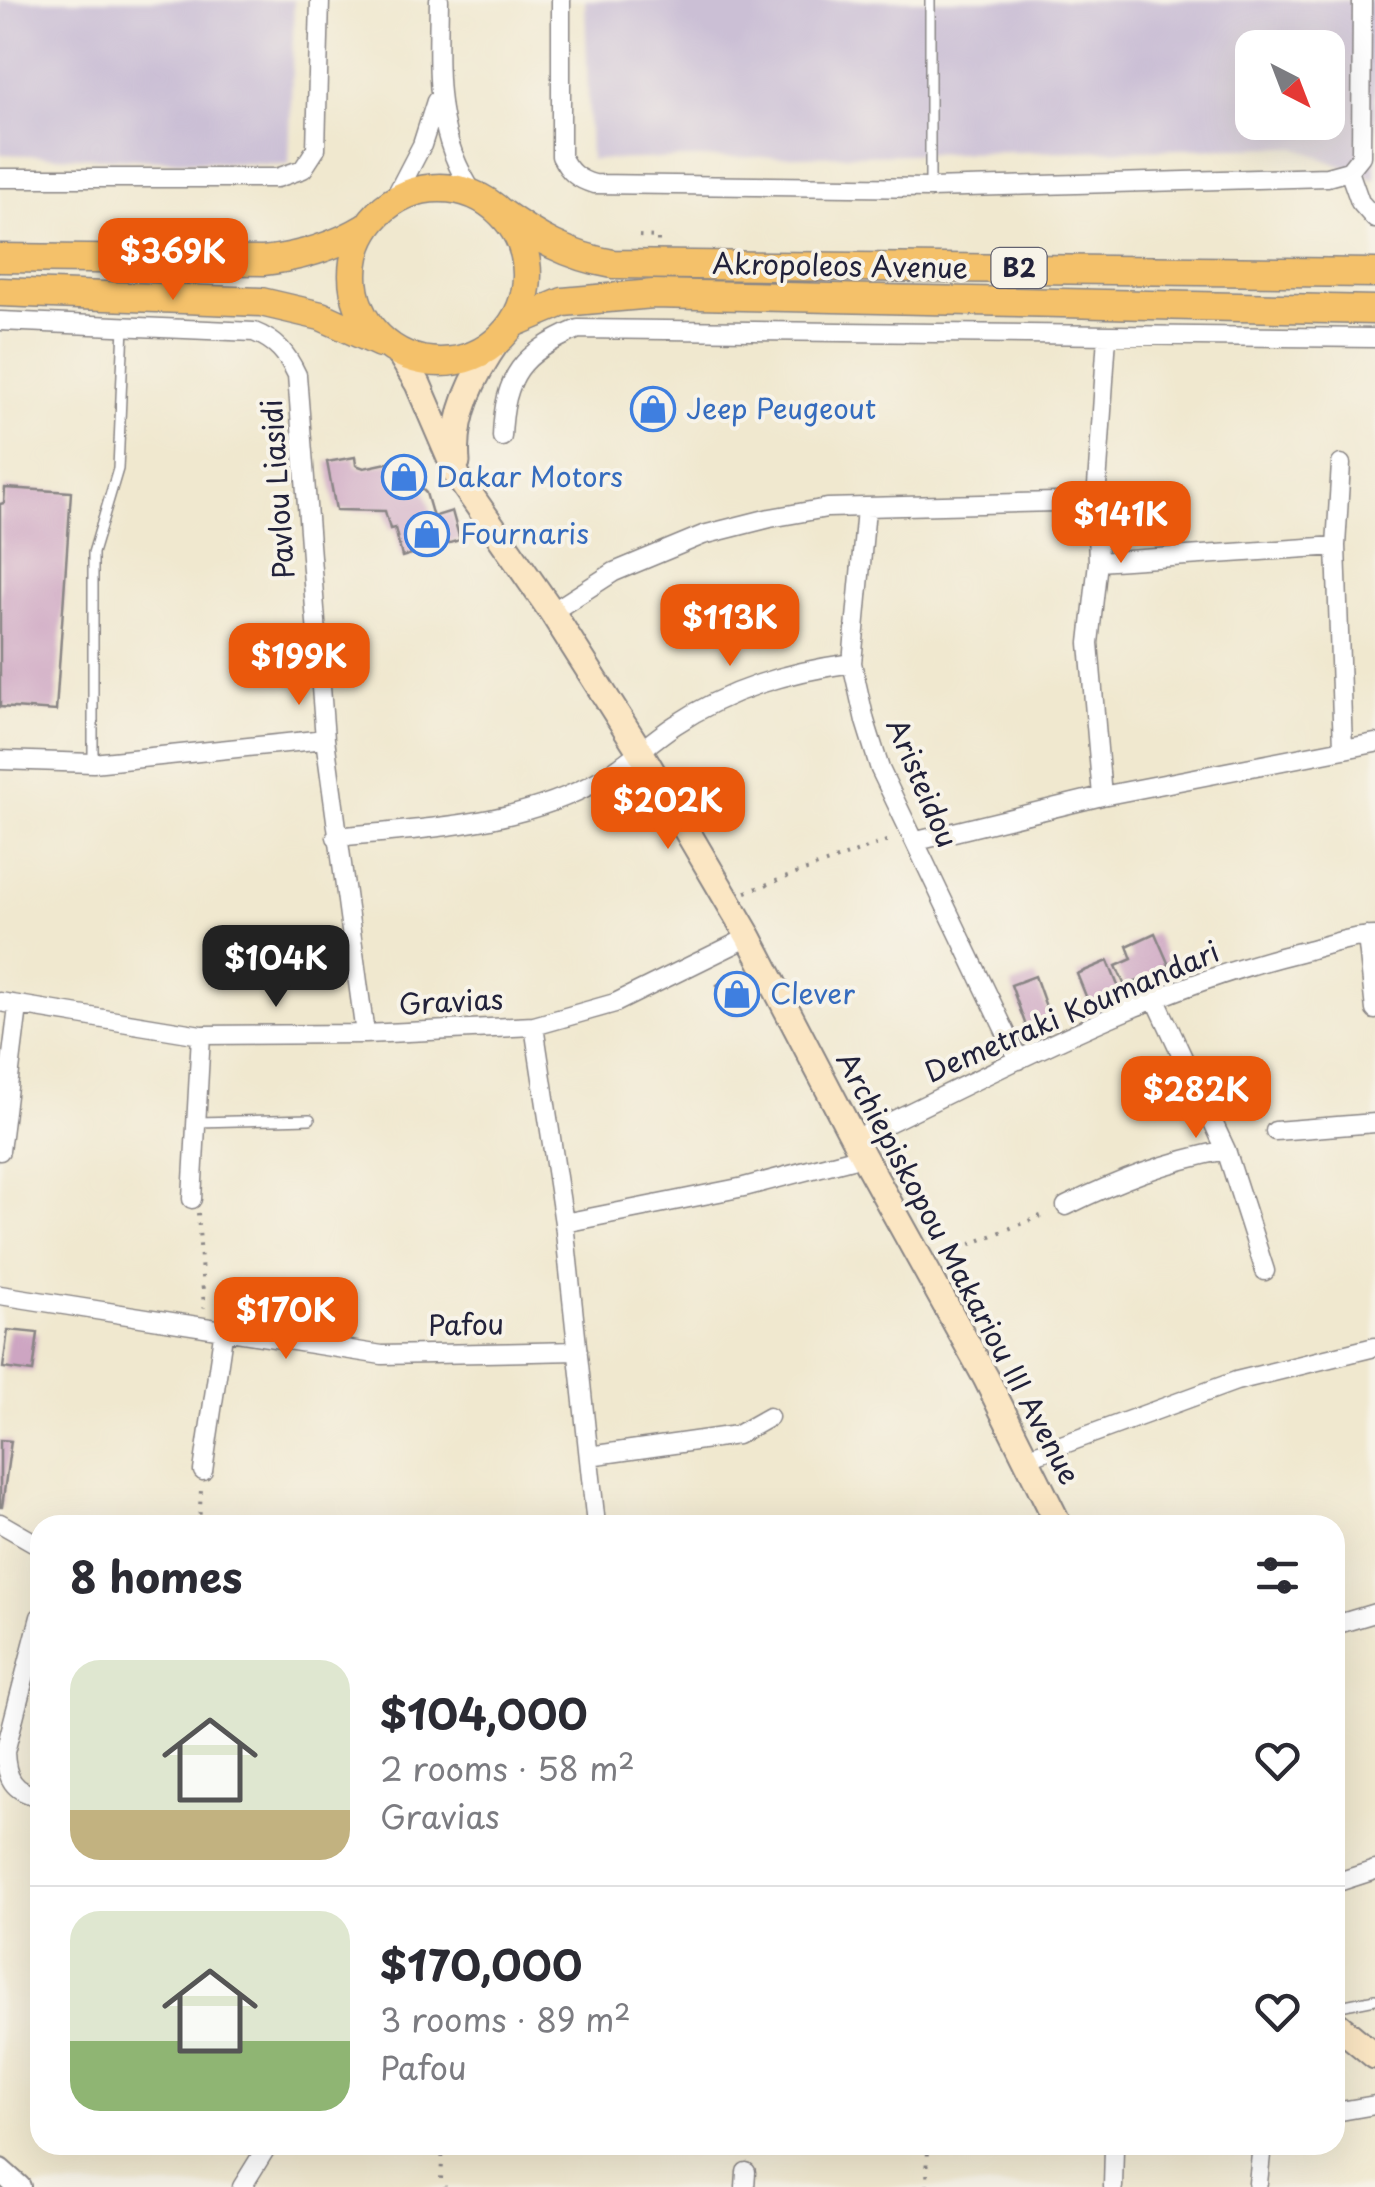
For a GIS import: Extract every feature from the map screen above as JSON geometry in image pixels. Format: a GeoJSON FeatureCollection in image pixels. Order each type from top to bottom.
{"type":"FeatureCollection","features":[{"type":"Feature","properties":{"kind":"highway","name":"B2"},"geometry":{"type":"LineString","coordinates":[[0,292],[261,302],[321,316],[423,360],[450,362],[476,354],[506,331],[521,306],[527,270],[518,236],[499,210],[458,189],[424,189],[393,201]]}},
{"type":"Feature","properties":{"kind":"highway"},"geometry":{"type":"LineString","coordinates":[[0,258],[264,260],[304,255],[346,240],[366,228],[393,201]]}},
{"type":"Feature","properties":{"kind":"highway","name":"Akropoleos Avenue"},"geometry":{"type":"LineString","coordinates":[[499,210],[550,246],[613,264],[1375,274]]}},
{"type":"Feature","properties":{"kind":"highway"},"geometry":{"type":"LineString","coordinates":[[366,228],[354,262],[354,290],[363,316],[394,350]]}},
{"type":"Feature","properties":{"kind":"highway","name":"Akropoleos Avenue"},"geometry":{"type":"LineString","coordinates":[[506,331],[563,302],[653,294],[1362,310]]}},
{"type":"Feature","properties":{"kind":"main road"},"geometry":{"type":"LineString","coordinates":[[458,477],[456,442],[462,407],[476,374],[506,331]]}},
{"type":"Feature","properties":{"kind":"main road","name":"Archiepiskopou Makariou III Avenue"},"geometry":{"type":"LineString","coordinates":[[394,350],[418,384],[458,477],[552,612],[750,937],[1055,1515]]}},
{"type":"Feature","properties":{"kind":"main road"},"geometry":{"type":"LineString","coordinates":[[1345,2031],[1375,2056]]}},
{"type":"Feature","properties":{"kind":"street"},"geometry":{"type":"LineString","coordinates":[[0,178],[277,178],[303,169],[316,149],[320,0]]}},
{"type":"Feature","properties":{"kind":"street"},"geometry":{"type":"LineString","coordinates":[[439,0],[438,94],[450,151],[474,194]]}},
{"type":"Feature","properties":{"kind":"street"},"geometry":{"type":"LineString","coordinates":[[561,0],[561,156],[566,167],[581,180],[594,184],[930,188],[1327,178],[1362,162]]}},
{"type":"Feature","properties":{"kind":"street"},"geometry":{"type":"LineString","coordinates":[[1362,0],[1360,202],[1375,219]]}},
{"type":"Feature","properties":{"kind":"street"},"geometry":{"type":"LineString","coordinates":[[393,201],[418,154],[438,94]]}},
{"type":"Feature","properties":{"kind":"street","name":"Pavlou Liasidi"},"geometry":{"type":"LineString","coordinates":[[0,322],[254,332],[272,339],[293,366],[297,375],[325,739],[366,1034]]}},
{"type":"Feature","properties":{"kind":"street"},"geometry":{"type":"LineString","coordinates":[[502,437],[503,404],[515,374],[543,344],[578,329],[1375,338]]}},
{"type":"Feature","properties":{"kind":"street"},"geometry":{"type":"LineString","coordinates":[[1102,796],[1089,643],[1098,562],[1096,500],[1107,336]]}},
{"type":"Feature","properties":{"kind":"street"},"geometry":{"type":"LineString","coordinates":[[1341,464],[1336,546],[1343,748]]}},
{"type":"Feature","properties":{"kind":"street"},"geometry":{"type":"LineString","coordinates":[[552,612],[614,572],[703,536],[770,518],[827,508],[1096,500]]}},
{"type":"Feature","properties":{"kind":"street","name":"Aristeidou"},"geometry":{"type":"LineString","coordinates":[[866,509],[852,662],[865,722],[880,769],[1019,1060]]}},
{"type":"Feature","properties":{"kind":"street"},"geometry":{"type":"LineString","coordinates":[[1098,562],[1336,546]]}},
{"type":"Feature","properties":{"kind":"street"},"geometry":{"type":"LineString","coordinates":[[336,837],[480,823],[545,804],[601,779],[716,700],[798,670],[852,662]]}},
{"type":"Feature","properties":{"kind":"street"},"geometry":{"type":"LineString","coordinates":[[0,760],[93,763],[325,739]]}},
{"type":"Feature","properties":{"kind":"street"},"geometry":{"type":"LineString","coordinates":[[914,837],[1375,743]]}},
{"type":"Feature","properties":{"kind":"street"},"geometry":{"type":"LineString","coordinates":[[1371,936],[1375,1010]]}},
{"type":"Feature","properties":{"kind":"street","name":"Demetraki Koumandari"},"geometry":{"type":"LineString","coordinates":[[564,1223],[744,1186],[859,1148],[1019,1060],[1156,1000],[1256,963],[1371,936]]}},
{"type":"Feature","properties":{"kind":"street","name":"Gravias"},"geometry":{"type":"LineString","coordinates":[[9,1005],[201,1034],[366,1034],[534,1026],[615,1003],[750,937]]}},
{"type":"Feature","properties":{"kind":"street"},"geometry":{"type":"LineString","coordinates":[[1156,1000],[1226,1150],[1265,1271]]}},
{"type":"Feature","properties":{"kind":"street"},"geometry":{"type":"LineString","coordinates":[[0,1151],[9,1005]]}},
{"type":"Feature","properties":{"kind":"street"},"geometry":{"type":"LineString","coordinates":[[534,1026],[564,1223],[595,1515]]}},
{"type":"Feature","properties":{"kind":"street"},"geometry":{"type":"LineString","coordinates":[[192,1199],[201,1034]]}},
{"type":"Feature","properties":{"kind":"street"},"geometry":{"type":"LineString","coordinates":[[1275,1131],[1375,1123]]}},
{"type":"Feature","properties":{"kind":"street"},"geometry":{"type":"LineString","coordinates":[[1066,1206],[1168,1162],[1226,1150]]}},
{"type":"Feature","properties":{"kind":"street","name":"Pafou"},"geometry":{"type":"LineString","coordinates":[[0,1295],[382,1354],[578,1350]]}},
{"type":"Feature","properties":{"kind":"street"},"geometry":{"type":"LineString","coordinates":[[203,1470],[214,1326]]}},
{"type":"Feature","properties":{"kind":"street"},"geometry":{"type":"LineString","coordinates":[[1026,1458],[1236,1381],[1375,1347]]}},
{"type":"Feature","properties":{"kind":"street"},"geometry":{"type":"LineString","coordinates":[[590,1456],[737,1435],[770,1417]]}},
{"type":"Feature","properties":{"kind":"street"},"geometry":{"type":"LineString","coordinates":[[0,1523],[30,1540]]}},
{"type":"Feature","properties":{"kind":"street"},"geometry":{"type":"LineString","coordinates":[[1345,1621],[1375,1613]]}},
{"type":"Feature","properties":{"kind":"street"},"geometry":{"type":"LineString","coordinates":[[30,1656],[5,1752],[13,1786],[30,1794]]}},
{"type":"Feature","properties":{"kind":"street"},"geometry":{"type":"LineString","coordinates":[[1345,1880],[1375,1870]]}},
{"type":"Feature","properties":{"kind":"street"},"geometry":{"type":"LineString","coordinates":[[1345,2110],[1375,2105]]}},
{"type":"Feature","properties":{"kind":"street"},"geometry":{"type":"LineString","coordinates":[[242,2187],[262,2155]]}},
{"type":"Feature","properties":{"kind":"street"},"geometry":{"type":"LineString","coordinates":[[1113,2187],[1114,2155]]}},
{"type":"Feature","properties":{"kind":"street"},"geometry":{"type":"LineString","coordinates":[[1258,2183],[1261,2155]]}},
{"type":"Feature","properties":{"kind":"street"},"geometry":{"type":"LineString","coordinates":[[0,2170],[19,2187]]}},
{"type":"Feature","properties":{"kind":"lane"},"geometry":{"type":"LineString","coordinates":[[930,0],[930,188]]}},
{"type":"Feature","properties":{"kind":"lane"},"geometry":{"type":"LineString","coordinates":[[93,763],[93,553],[118,469],[124,326]]}},
{"type":"Feature","properties":{"kind":"lane"},"geometry":{"type":"LineString","coordinates":[[198,1122],[310,1120]]}},
{"type":"Feature","properties":{"kind":"lane"},"geometry":{"type":"LineString","coordinates":[[1345,2006],[1375,1999]]}},
{"type":"Feature","properties":{"kind":"path"},"geometry":{"type":"LineString","coordinates":[[727,899],[914,837]]}},
{"type":"Feature","properties":{"kind":"path"},"geometry":{"type":"LineString","coordinates":[[192,1199],[198,1210],[214,1326]]}},
{"type":"Feature","properties":{"kind":"path"},"geometry":{"type":"LineString","coordinates":[[922,1263],[1066,1206]]}},
{"type":"Feature","properties":{"kind":"path"},"geometry":{"type":"LineString","coordinates":[[200,1515],[203,1470]]}},
{"type":"Feature","properties":{"kind":"path"},"geometry":{"type":"LineString","coordinates":[[443,2155],[441,2179],[446,2187]]}},
{"type":"Feature","properties":{"kind":"path"},"geometry":{"type":"LineString","coordinates":[[927,2187],[928,2155]]}},
{"type":"Feature","properties":{"kind":"shaded area"},"geometry":{"type":"Polygon","coordinates":[[[0,0],[294,0],[289,165],[0,154],[0,0]]]}},
{"type":"Feature","properties":{"kind":"shaded area"},"geometry":{"type":"Polygon","coordinates":[[[585,0],[1375,0],[1375,180],[1295,147],[590,160],[585,0]]]}},
{"type":"Feature","properties":{"kind":"building"},"geometry":{"type":"Polygon","coordinates":[[[355,457],[356,465],[364,468],[401,460],[402,468],[414,466],[433,517],[452,511],[460,540],[402,557],[395,528],[390,529],[385,511],[336,510],[327,462],[355,457]]]}},
{"type":"Feature","properties":{"kind":"building"},"geometry":{"type":"Polygon","coordinates":[[[5,488],[71,492],[56,711],[0,707],[0,504],[4,503],[5,488]]]}},
{"type":"Feature","properties":{"kind":"building"},"geometry":{"type":"Polygon","coordinates":[[[1155,933],[1172,972],[1141,985],[1138,981],[1125,986],[1116,966],[1132,959],[1127,946],[1155,933]]]}},
{"type":"Feature","properties":{"kind":"building"},"geometry":{"type":"Polygon","coordinates":[[[1108,961],[1123,998],[1092,1011],[1077,974],[1108,961]]]}},
{"type":"Feature","properties":{"kind":"building","name":"Clever"},"geometry":{"type":"Polygon","coordinates":[[[739,972],[757,1003],[734,1016],[717,985],[739,972]]]}},
{"type":"Feature","properties":{"kind":"building"},"geometry":{"type":"Polygon","coordinates":[[[1035,976],[1050,1018],[1026,1026],[1011,985],[1035,976]]]}},
{"type":"Feature","properties":{"kind":"building"},"geometry":{"type":"Polygon","coordinates":[[[8,1330],[38,1333],[33,1372],[3,1368],[8,1330]]]}},
{"type":"Feature","properties":{"kind":"building"},"geometry":{"type":"Polygon","coordinates":[[[0,1440],[11,1441],[2,1507],[0,1507],[0,1440]]]}},
{"type":"Feature","properties":{"kind":"place","name":"Jeep Peugeout"},"geometry":{"type":"Point","coordinates":[653,409]}},
{"type":"Feature","properties":{"kind":"place","name":"Dakar Motors"},"geometry":{"type":"Point","coordinates":[404,477]}},
{"type":"Feature","properties":{"kind":"place","name":"Fournaris"},"geometry":{"type":"Point","coordinates":[427,534]}},
{"type":"Feature","properties":{"kind":"place","name":"Clever"},"geometry":{"type":"Point","coordinates":[737,994]}}]}
